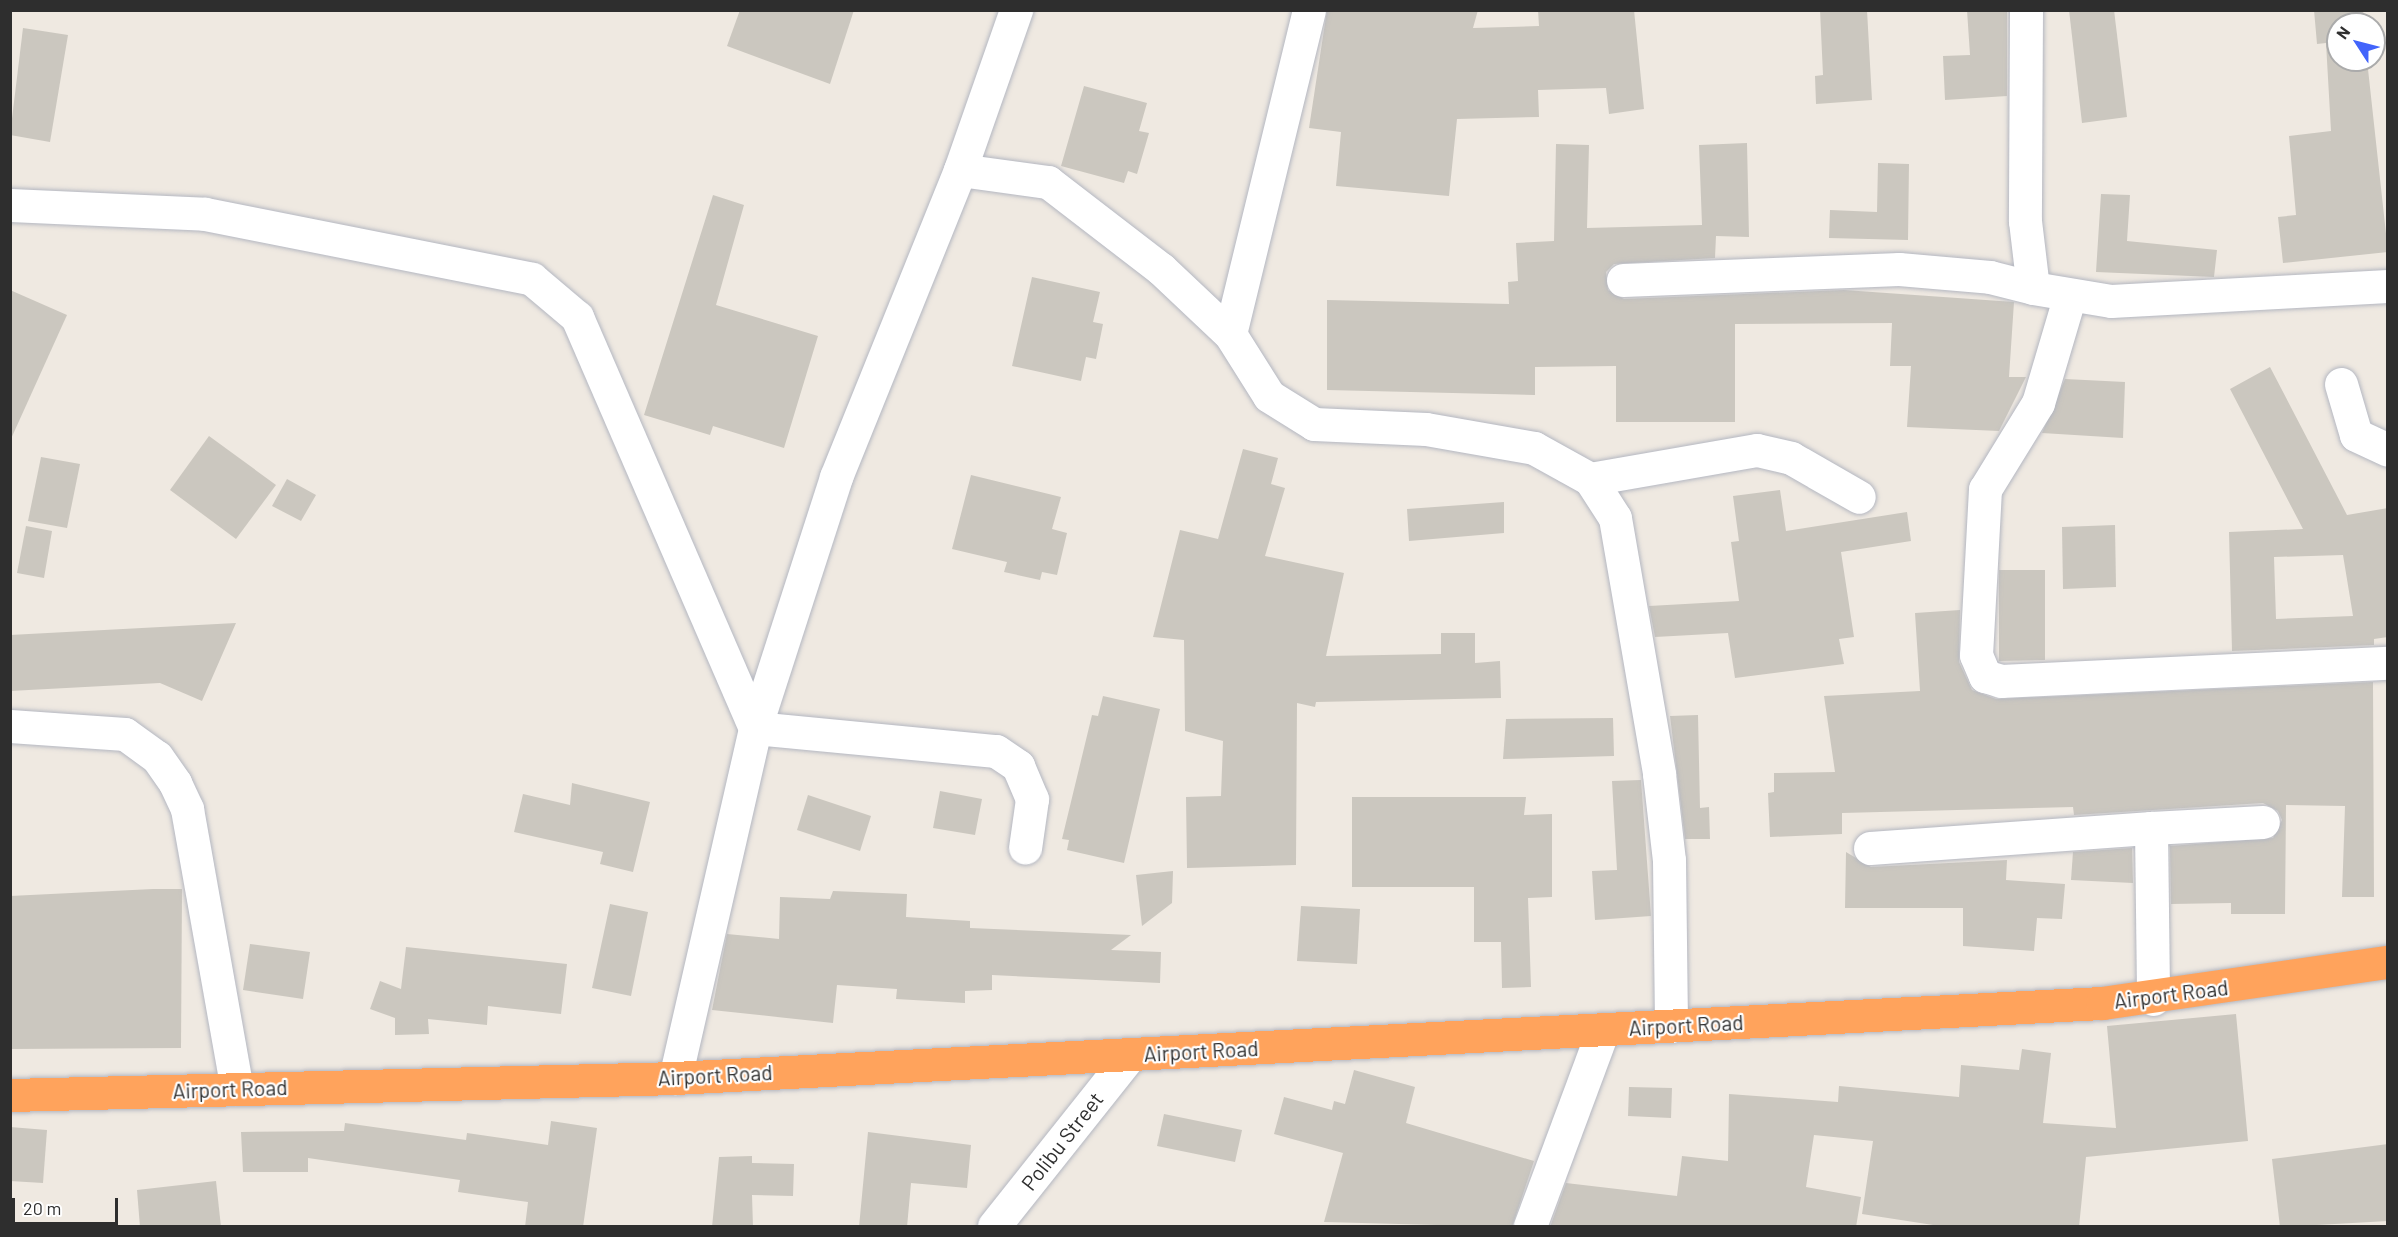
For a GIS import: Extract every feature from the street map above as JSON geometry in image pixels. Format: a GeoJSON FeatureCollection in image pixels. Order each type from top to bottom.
{"type":"FeatureCollection","features":[{"type":"Feature","properties":{"kind":"highway","name":"Airport Road"},"geometry":{"type":"LineString","coordinates":[[10,1095],[675,1077],[1603,1030],[2153,999],[2388,962]]}},
{"type":"Feature","properties":{"kind":"street"},"geometry":{"type":"LineString","coordinates":[[675,1077],[755,728],[836,477],[960,170],[1016,10]]}},
{"type":"Feature","properties":{"kind":"street"},"geometry":{"type":"LineString","coordinates":[[1230,334],[1309,10]]}},
{"type":"Feature","properties":{"kind":"street"},"geometry":{"type":"LineString","coordinates":[[2026,10],[2025,221],[2033,288]]}},
{"type":"Feature","properties":{"kind":"street"},"geometry":{"type":"LineString","coordinates":[[960,170],[1048,182],[1161,269],[1230,334],[1269,396],[1314,424],[1426,429],[1534,448],[1590,478],[1615,518],[1659,774],[1669,860],[1671,1026]]}},
{"type":"Feature","properties":{"kind":"street"},"geometry":{"type":"LineString","coordinates":[[10,205],[205,214],[532,279],[576,318],[755,728]]}},
{"type":"Feature","properties":{"kind":"street"},"geometry":{"type":"LineString","coordinates":[[1623,280],[1899,269],[1990,277],[2033,288],[2110,301],[2388,286]]}},
{"type":"Feature","properties":{"kind":"street"},"geometry":{"type":"LineString","coordinates":[[2070,295],[2038,403],[1985,489],[1976,655],[1984,676],[2001,681],[2388,663]]}},
{"type":"Feature","properties":{"kind":"street"},"geometry":{"type":"LineString","coordinates":[[2342,384],[2356,435],[2388,450]]}},
{"type":"Feature","properties":{"kind":"street"},"geometry":{"type":"LineString","coordinates":[[1590,478],[1757,450],[1791,458],[1859,496]]}},
{"type":"Feature","properties":{"kind":"street"},"geometry":{"type":"LineString","coordinates":[[10,726],[125,734],[157,757],[175,783],[187,809],[237,1089]]}},
{"type":"Feature","properties":{"kind":"street"},"geometry":{"type":"LineString","coordinates":[[755,728],[996,752],[1018,766],[1032,799],[1025,848]]}},
{"type":"Feature","properties":{"kind":"street"},"geometry":{"type":"LineString","coordinates":[[1870,848],[2263,822]]}},
{"type":"Feature","properties":{"kind":"street"},"geometry":{"type":"LineString","coordinates":[[2151,828],[2153,999]]}},
{"type":"Feature","properties":{"kind":"street"},"geometry":{"type":"LineString","coordinates":[[1530,1227],[1603,1030]]}},
{"type":"Feature","properties":{"kind":"street","name":"Polibu Street"},"geometry":{"type":"LineString","coordinates":[[994,1227],[1130,1055]]}},
{"type":"Feature","properties":{"kind":"building"},"geometry":{"type":"Polygon","coordinates":[[[740,10],[854,10],[830,84],[727,46],[740,10]]]}},
{"type":"Feature","properties":{"kind":"building"},"geometry":{"type":"Polygon","coordinates":[[[1327,10],[1478,10],[1473,28],[1539,26],[1538,10],[1634,10],[1644,109],[1609,114],[1606,88],[1538,90],[1539,117],[1457,119],[1449,196],[1336,186],[1341,132],[1309,128],[1327,10]]]}},
{"type":"Feature","properties":{"kind":"building"},"geometry":{"type":"Polygon","coordinates":[[[1820,10],[1867,10],[1872,100],[1816,104],[1815,76],[1823,75],[1820,10]]]}},
{"type":"Feature","properties":{"kind":"building"},"geometry":{"type":"Polygon","coordinates":[[[1967,10],[2007,10],[2007,96],[1945,100],[1943,56],[1970,55],[1967,10]]]}},
{"type":"Feature","properties":{"kind":"building"},"geometry":{"type":"Polygon","coordinates":[[[2069,10],[2114,10],[2127,117],[2082,123],[2069,10]]]}},
{"type":"Feature","properties":{"kind":"building"},"geometry":{"type":"Polygon","coordinates":[[[2314,10],[2363,10],[2363,12],[2326,12],[2326,43],[2317,44],[2314,10]]]}},
{"type":"Feature","properties":{"kind":"building"},"geometry":{"type":"Polygon","coordinates":[[[23,28],[68,35],[50,142],[10,135],[23,28]]]}},
{"type":"Feature","properties":{"kind":"building"},"geometry":{"type":"Polygon","coordinates":[[[2328,72],[2368,72],[2388,252],[2283,263],[2278,217],[2296,215],[2289,136],[2331,131],[2328,72]]]}},
{"type":"Feature","properties":{"kind":"building"},"geometry":{"type":"Polygon","coordinates":[[[1084,86],[1147,103],[1139,131],[1149,133],[1137,174],[1128,171],[1124,183],[1061,166],[1084,86]]]}},
{"type":"Feature","properties":{"kind":"building"},"geometry":{"type":"Polygon","coordinates":[[[1747,143],[1749,237],[1716,236],[1715,258],[1614,264],[1606,272],[1608,290],[1624,299],[1844,290],[2014,302],[2009,377],[2026,377],[1999,431],[1907,427],[1911,366],[1890,366],[1892,323],[1735,324],[1735,422],[1616,422],[1616,366],[1535,367],[1535,395],[1327,390],[1327,300],[1509,304],[1508,282],[1518,281],[1516,243],[1554,241],[1556,144],[1589,145],[1587,228],[1702,225],[1699,145],[1747,143]]]}},
{"type":"Feature","properties":{"kind":"building"},"geometry":{"type":"Polygon","coordinates":[[[1878,163],[1909,164],[1908,240],[1829,238],[1830,210],[1877,212],[1878,163]]]}},
{"type":"Feature","properties":{"kind":"building"},"geometry":{"type":"Polygon","coordinates":[[[2101,194],[2130,195],[2127,241],[2217,250],[2214,277],[2096,272],[2101,194]]]}},
{"type":"Feature","properties":{"kind":"building"},"geometry":{"type":"Polygon","coordinates":[[[713,195],[744,205],[716,305],[818,336],[784,448],[713,426],[710,435],[644,415],[713,195]]]}},
{"type":"Feature","properties":{"kind":"building"},"geometry":{"type":"Polygon","coordinates":[[[1032,277],[1100,292],[1093,322],[1103,324],[1096,359],[1086,357],[1081,381],[1012,366],[1032,277]]]}},
{"type":"Feature","properties":{"kind":"building"},"geometry":{"type":"Polygon","coordinates":[[[10,290],[67,315],[10,441],[10,290]]]}},
{"type":"Feature","properties":{"kind":"building"},"geometry":{"type":"Polygon","coordinates":[[[2270,367],[2347,515],[2388,508],[2388,637],[2374,639],[2374,645],[2232,651],[2229,532],[2303,529],[2230,389],[2270,367]],[[2343,555],[2274,557],[2276,619],[2353,616],[2343,555]]]}},
{"type":"Feature","properties":{"kind":"building"},"geometry":{"type":"Polygon","coordinates":[[[2065,379],[2125,382],[2123,438],[2042,433],[2065,379]]]}},
{"type":"Feature","properties":{"kind":"building"},"geometry":{"type":"Polygon","coordinates":[[[209,436],[276,485],[236,539],[170,490],[209,436]]]}},
{"type":"Feature","properties":{"kind":"building"},"geometry":{"type":"Polygon","coordinates":[[[1243,449],[1278,458],[1271,484],[1285,488],[1265,556],[1344,573],[1326,656],[1441,654],[1441,633],[1475,633],[1475,663],[1500,661],[1501,698],[1316,702],[1315,707],[1297,703],[1296,865],[1187,868],[1186,797],[1221,796],[1223,741],[1185,731],[1184,640],[1153,637],[1180,530],[1218,539],[1243,449]]]}},
{"type":"Feature","properties":{"kind":"building"},"geometry":{"type":"Polygon","coordinates":[[[41,457],[80,464],[67,528],[28,521],[41,457]]]}},
{"type":"Feature","properties":{"kind":"building"},"geometry":{"type":"Polygon","coordinates":[[[971,475],[1061,497],[1052,529],[1067,533],[1057,575],[1042,572],[1040,580],[1004,572],[1007,562],[952,549],[971,475]]]}},
{"type":"Feature","properties":{"kind":"building"},"geometry":{"type":"Polygon","coordinates":[[[287,479],[316,495],[301,521],[272,506],[287,479]]]}},
{"type":"Feature","properties":{"kind":"building"},"geometry":{"type":"Polygon","coordinates":[[[1780,490],[1786,531],[1907,512],[1911,541],[1841,552],[1854,637],[1839,639],[1844,664],[1735,678],[1728,633],[1655,637],[1649,606],[1739,601],[1731,542],[1739,541],[1733,496],[1780,490]]]}},
{"type":"Feature","properties":{"kind":"building"},"geometry":{"type":"Polygon","coordinates":[[[1504,502],[1504,533],[1409,541],[1407,509],[1504,502]]]}},
{"type":"Feature","properties":{"kind":"building"},"geometry":{"type":"Polygon","coordinates":[[[2115,525],[2116,587],[2063,589],[2062,527],[2115,525]]]}},
{"type":"Feature","properties":{"kind":"building"},"geometry":{"type":"Polygon","coordinates":[[[26,526],[52,531],[44,578],[17,573],[26,526]]]}},
{"type":"Feature","properties":{"kind":"building"},"geometry":{"type":"Polygon","coordinates":[[[1999,570],[2045,570],[2045,660],[1999,661],[1999,570]]]}},
{"type":"Feature","properties":{"kind":"building"},"geometry":{"type":"Polygon","coordinates":[[[1960,610],[1959,662],[1972,690],[1996,699],[2373,682],[2374,897],[2342,897],[2345,806],[2286,805],[2285,914],[2231,914],[2231,903],[2171,904],[2170,846],[2273,838],[2282,820],[2278,811],[2263,803],[2074,815],[2073,807],[1842,813],[1842,834],[1770,837],[1768,793],[1774,792],[1774,773],[1835,772],[1824,696],[1920,691],[1915,613],[1960,610]]]}},
{"type":"Feature","properties":{"kind":"building"},"geometry":{"type":"Polygon","coordinates":[[[236,623],[202,701],[160,683],[10,691],[10,635],[236,623]]]}},
{"type":"Feature","properties":{"kind":"building"},"geometry":{"type":"Polygon","coordinates":[[[1103,696],[1160,709],[1124,863],[1067,850],[1069,840],[1062,839],[1092,715],[1098,716],[1103,696]]]}},
{"type":"Feature","properties":{"kind":"building"},"geometry":{"type":"Polygon","coordinates":[[[1698,715],[1700,808],[1709,807],[1710,839],[1685,839],[1670,716],[1698,715]]]}},
{"type":"Feature","properties":{"kind":"building"},"geometry":{"type":"Polygon","coordinates":[[[1613,718],[1614,756],[1503,759],[1506,719],[1613,718]]]}},
{"type":"Feature","properties":{"kind":"building"},"geometry":{"type":"Polygon","coordinates":[[[1641,780],[1651,916],[1595,920],[1592,871],[1617,870],[1612,781],[1641,780]]]}},
{"type":"Feature","properties":{"kind":"building"},"geometry":{"type":"Polygon","coordinates":[[[572,783],[650,802],[633,872],[600,864],[603,852],[514,832],[523,794],[570,805],[572,783]]]}},
{"type":"Feature","properties":{"kind":"building"},"geometry":{"type":"Polygon","coordinates":[[[940,791],[982,799],[975,835],[933,828],[940,791]]]}},
{"type":"Feature","properties":{"kind":"building"},"geometry":{"type":"Polygon","coordinates":[[[808,795],[871,816],[860,851],[797,830],[808,795]]]}},
{"type":"Feature","properties":{"kind":"building"},"geometry":{"type":"Polygon","coordinates":[[[1352,797],[1526,797],[1524,815],[1552,814],[1552,897],[1528,898],[1531,987],[1502,988],[1501,942],[1474,942],[1474,887],[1352,887],[1352,797]]]}},
{"type":"Feature","properties":{"kind":"building"},"geometry":{"type":"Polygon","coordinates":[[[2132,848],[2133,883],[2071,880],[2073,852],[2132,848]]]}},
{"type":"Feature","properties":{"kind":"building"},"geometry":{"type":"Polygon","coordinates":[[[1846,852],[1871,867],[2007,860],[2006,880],[2065,884],[2062,919],[2037,918],[2034,951],[1963,946],[1963,908],[1845,908],[1846,852]]]}},
{"type":"Feature","properties":{"kind":"building"},"geometry":{"type":"Polygon","coordinates":[[[1173,871],[1172,903],[1142,926],[1136,875],[1173,871]]]}},
{"type":"Feature","properties":{"kind":"building"},"geometry":{"type":"Polygon","coordinates":[[[182,889],[181,1048],[10,1049],[10,896],[182,889]]]}},
{"type":"Feature","properties":{"kind":"building"},"geometry":{"type":"Polygon","coordinates":[[[833,891],[907,894],[906,917],[970,921],[970,928],[1131,935],[1111,950],[1161,952],[1160,983],[992,975],[992,990],[965,991],[965,1003],[896,999],[897,989],[837,985],[833,1023],[712,1010],[727,934],[779,939],[780,897],[830,899],[833,891]]]}},
{"type":"Feature","properties":{"kind":"building"},"geometry":{"type":"Polygon","coordinates":[[[610,904],[648,912],[631,996],[592,988],[610,904]]]}},
{"type":"Feature","properties":{"kind":"building"},"geometry":{"type":"Polygon","coordinates":[[[1301,906],[1360,909],[1357,964],[1297,961],[1301,906]]]}},
{"type":"Feature","properties":{"kind":"building"},"geometry":{"type":"Polygon","coordinates":[[[250,944],[310,952],[303,999],[243,990],[250,944]]]}},
{"type":"Feature","properties":{"kind":"building"},"geometry":{"type":"Polygon","coordinates":[[[406,947],[567,964],[561,1014],[488,1006],[487,1025],[428,1019],[429,1034],[395,1035],[395,1018],[370,1009],[380,981],[401,989],[406,947]]]}},
{"type":"Feature","properties":{"kind":"building"},"geometry":{"type":"Polygon","coordinates":[[[2236,1014],[2248,1141],[2086,1157],[2079,1227],[1946,1227],[1862,1214],[1873,1141],[1814,1135],[1806,1187],[1861,1197],[1856,1227],[1550,1227],[1566,1183],[1677,1196],[1682,1156],[1728,1161],[1729,1094],[1838,1102],[1839,1086],[1959,1097],[1961,1065],[2019,1070],[2022,1049],[2051,1053],[2043,1123],[2116,1128],[2107,1026],[2236,1014]]]}},
{"type":"Feature","properties":{"kind":"building"},"geometry":{"type":"Polygon","coordinates":[[[1354,1070],[1415,1087],[1406,1123],[1534,1161],[1512,1227],[1324,1222],[1343,1153],[1274,1134],[1284,1097],[1332,1110],[1334,1101],[1345,1104],[1354,1070]]]}},
{"type":"Feature","properties":{"kind":"building"},"geometry":{"type":"Polygon","coordinates":[[[1629,1087],[1672,1088],[1671,1118],[1628,1116],[1629,1087]]]}},
{"type":"Feature","properties":{"kind":"building"},"geometry":{"type":"Polygon","coordinates":[[[1164,1114],[1242,1130],[1235,1162],[1157,1146],[1164,1114]]]}},
{"type":"Feature","properties":{"kind":"building"},"geometry":{"type":"Polygon","coordinates":[[[551,1121],[597,1128],[583,1227],[525,1227],[528,1202],[458,1192],[460,1180],[308,1158],[308,1172],[243,1172],[241,1132],[344,1131],[345,1123],[466,1140],[467,1133],[548,1145],[551,1121]]]}},
{"type":"Feature","properties":{"kind":"building"},"geometry":{"type":"Polygon","coordinates":[[[10,1127],[47,1130],[43,1183],[10,1181],[10,1127]]]}},
{"type":"Feature","properties":{"kind":"building"},"geometry":{"type":"Polygon","coordinates":[[[868,1132],[971,1145],[967,1188],[911,1183],[907,1227],[859,1227],[868,1132]]]}},
{"type":"Feature","properties":{"kind":"building"},"geometry":{"type":"Polygon","coordinates":[[[2388,1144],[2388,1221],[2280,1227],[2272,1159],[2388,1144]]]}},
{"type":"Feature","properties":{"kind":"building"},"geometry":{"type":"Polygon","coordinates":[[[752,1156],[752,1163],[794,1164],[793,1196],[752,1195],[753,1227],[712,1227],[719,1157],[752,1156]]]}},
{"type":"Feature","properties":{"kind":"building"},"geometry":{"type":"Polygon","coordinates":[[[216,1181],[221,1227],[140,1227],[137,1190],[216,1181]]]}}]}
